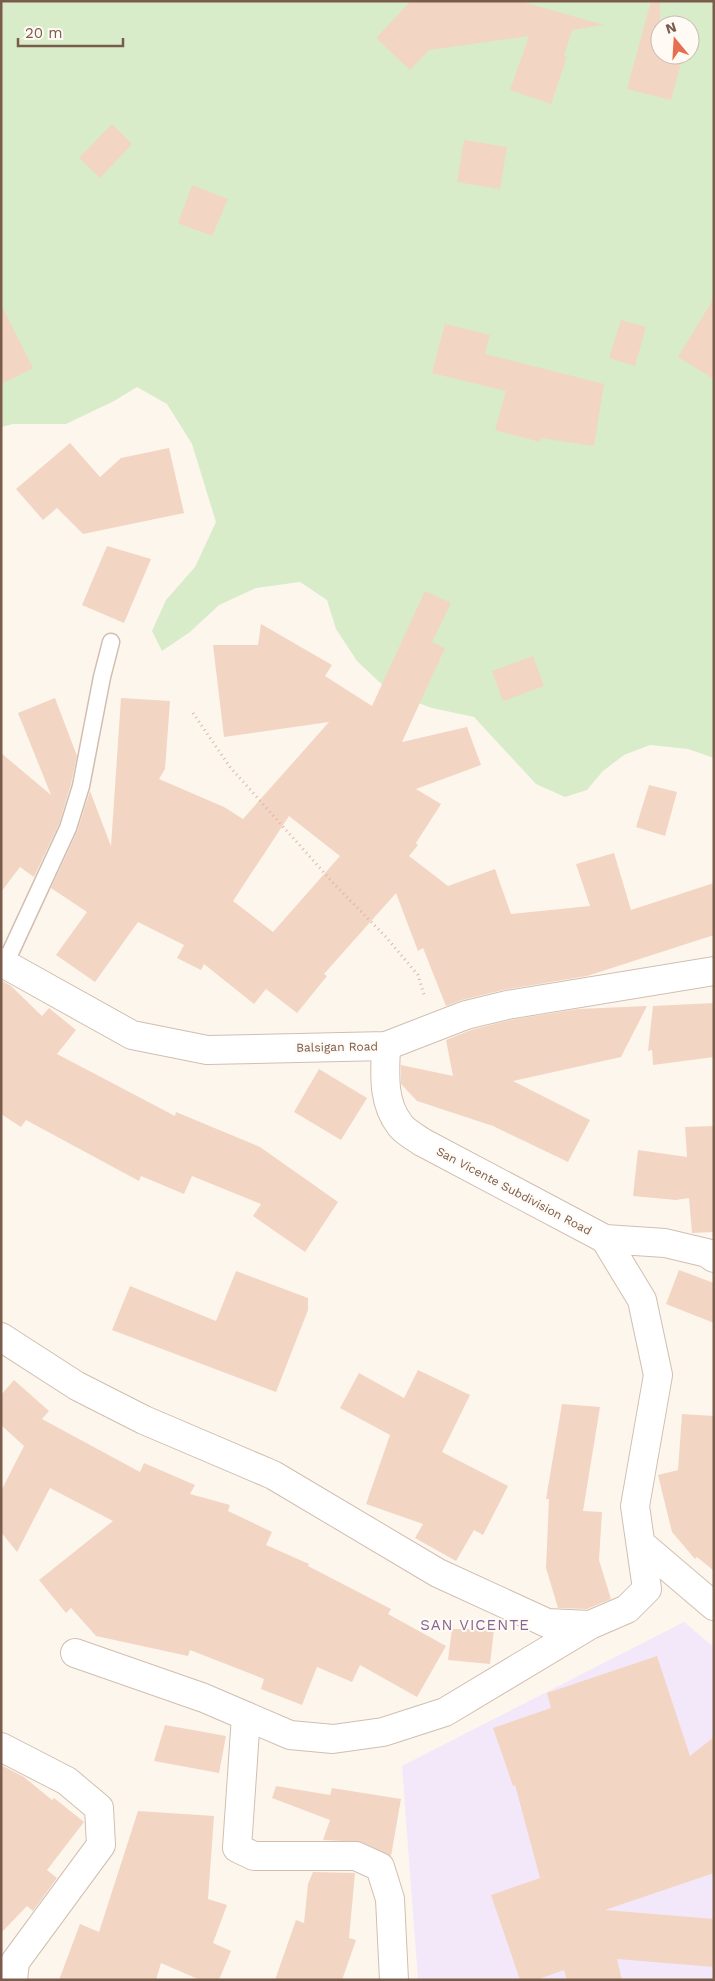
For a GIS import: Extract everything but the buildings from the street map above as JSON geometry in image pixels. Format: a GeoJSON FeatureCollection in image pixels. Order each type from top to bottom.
{"type":"FeatureCollection","features":[{"type":"Feature","properties":{"kind":"street","name":"Balsigan Road"},"geometry":{"type":"LineString","coordinates":[[3,963],[132,1035],[207,1050],[386,1046],[466,1015],[507,1005],[714,971]]}},
{"type":"Feature","properties":{"kind":"street","name":"San Vicente Subdivision Road"},"geometry":{"type":"LineString","coordinates":[[386,1046],[384,1085],[391,1109],[400,1126],[422,1142],[605,1239],[665,1243],[707,1254],[714,1258]]}},
{"type":"Feature","properties":{"kind":"street"},"geometry":{"type":"LineString","coordinates":[[75,1653],[204,1698],[290,1735],[333,1739],[383,1732],[445,1712],[590,1625],[627,1609],[647,1589],[635,1506],[658,1375],[642,1300],[605,1239]]}},
{"type":"Feature","properties":{"kind":"street"},"geometry":{"type":"LineString","coordinates":[[1,1337],[77,1386],[144,1420],[273,1475],[438,1573],[548,1623],[590,1625]]}},
{"type":"Feature","properties":{"kind":"street"},"geometry":{"type":"LineString","coordinates":[[641,1544],[714,1606]]}},
{"type":"Feature","properties":{"kind":"street"},"geometry":{"type":"LineString","coordinates":[[246,1716],[237,1848],[254,1856],[356,1856],[380,1867],[390,1899],[394,1980]]}},
{"type":"Feature","properties":{"kind":"street"},"geometry":{"type":"LineString","coordinates":[[1,1748],[66,1780],[99,1808],[101,1846],[15,1962],[13,1980]]}},
{"type":"Feature","properties":{"kind":"lane"},"geometry":{"type":"LineString","coordinates":[[3,963],[68,828],[81,786],[102,677],[111,642]]}},
{"type":"Feature","properties":{"kind":"path"},"geometry":{"type":"LineString","coordinates":[[193,713],[230,767],[335,884],[386,937],[418,975],[434,1026]]}},
{"type":"Feature","properties":{"kind":"shaded area"},"geometry":{"type":"Polygon","coordinates":[[[684,1622],[714,1647],[714,1980],[418,1980],[402,1766],[684,1622]]]}},
{"type":"Feature","properties":{"kind":"green space"},"geometry":{"type":"Polygon","coordinates":[[[1,1],[714,1],[714,758],[688,749],[650,745],[624,755],[603,771],[587,790],[565,797],[536,784],[474,717],[432,708],[391,693],[357,661],[336,629],[327,600],[300,582],[256,588],[219,605],[190,632],[162,651],[152,631],[166,600],[195,567],[216,522],[192,444],[167,404],[137,387],[114,401],[66,424],[13,424],[1,427],[1,1]]]}},
{"type":"Feature","properties":{"kind":"district","name":"SAN VICENTE"},"geometry":{"type":"Point","coordinates":[475,1625]}}]}
